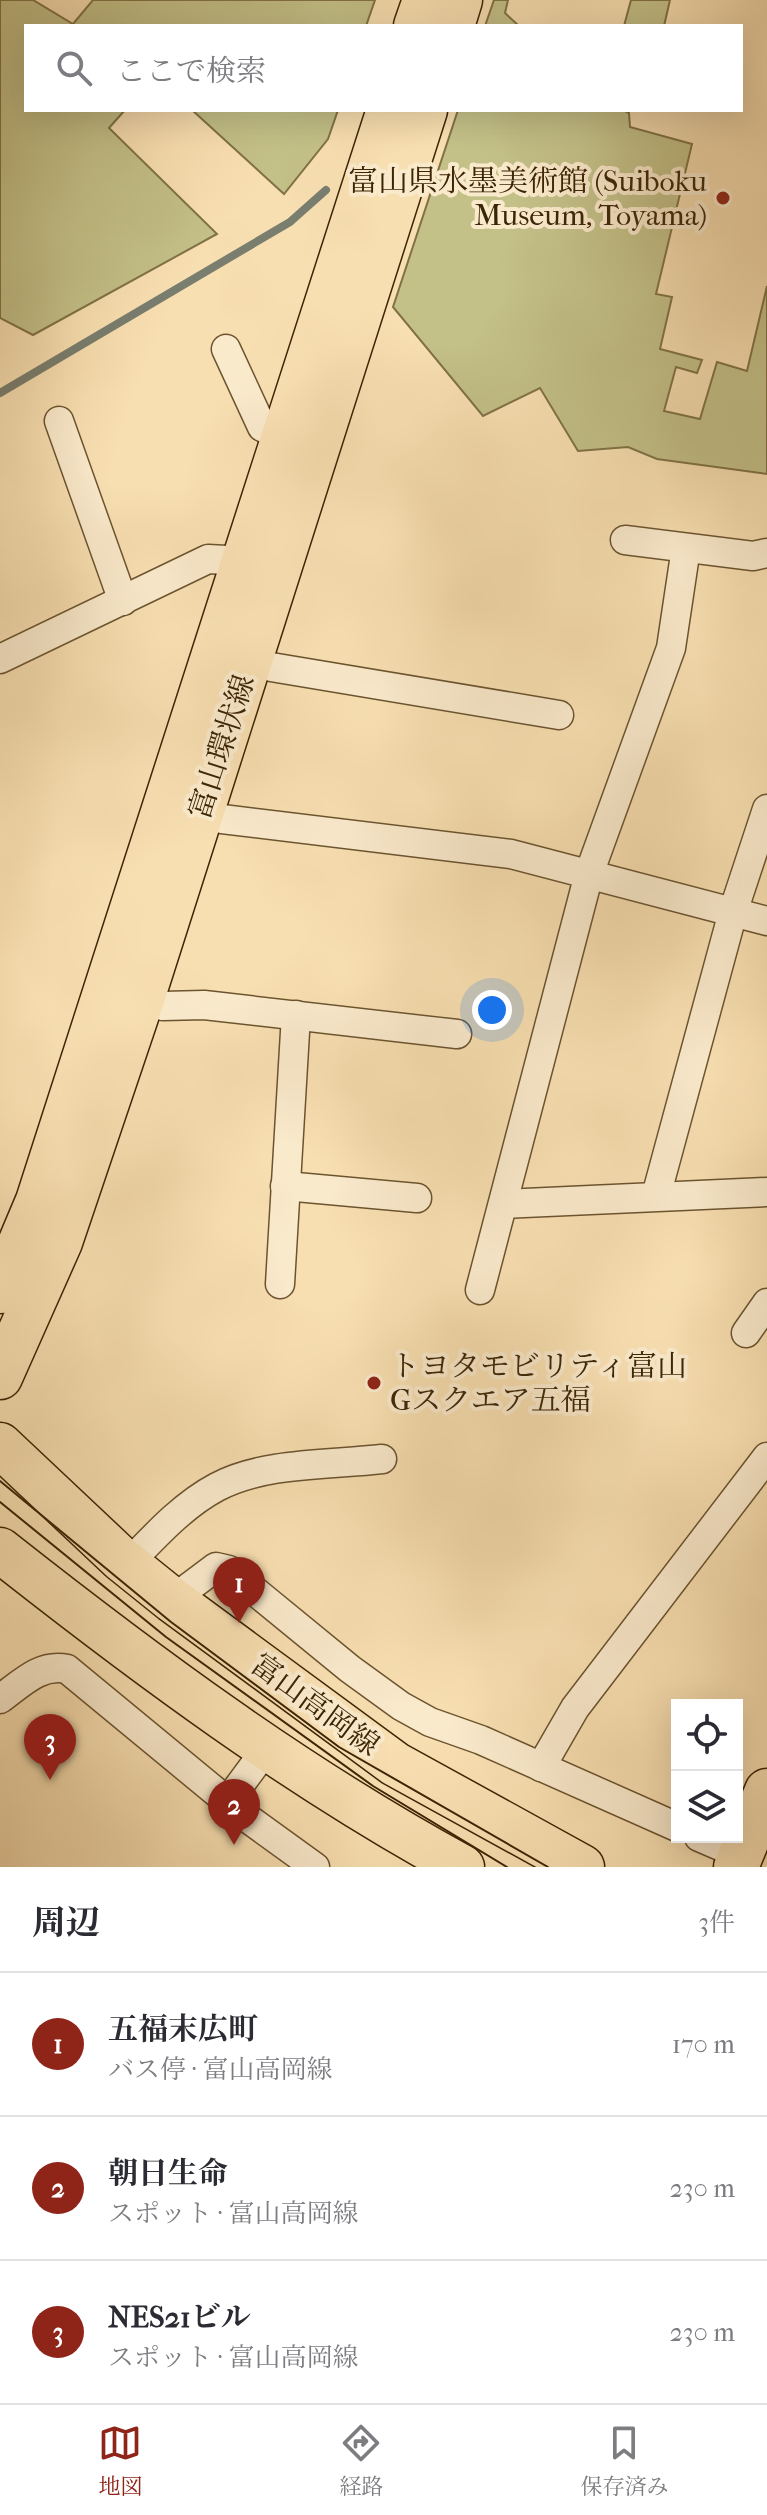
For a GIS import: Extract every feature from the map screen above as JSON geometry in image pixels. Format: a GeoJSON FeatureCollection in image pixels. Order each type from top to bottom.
{"type":"FeatureCollection","features":[{"type":"Feature","properties":{"kind":"main road"},"geometry":{"type":"LineString","coordinates":[[417,24],[425,0]]}},
{"type":"Feature","properties":{"kind":"main road"},"geometry":{"type":"LineString","coordinates":[[453,24],[460,0]]}},
{"type":"Feature","properties":{"kind":"main road","name":"富山環状線"},"geometry":{"type":"LineString","coordinates":[[261,568],[284,438],[388,112]]}},
{"type":"Feature","properties":{"kind":"main road","name":"富山環状線"},"geometry":{"type":"LineString","coordinates":[[0,1377],[60,1242],[125,992],[183,808],[261,568],[424,112]]}},
{"type":"Feature","properties":{"kind":"main road","name":"富山環状線"},"geometry":{"type":"LineString","coordinates":[[0,1291],[125,992]]}},
{"type":"Feature","properties":{"kind":"main road","name":"富山高岡線"},"geometry":{"type":"LineString","coordinates":[[0,1445],[128,1564],[172,1600],[395,1764],[582,1867]]}},
{"type":"Feature","properties":{"kind":"main road","name":"富山高岡線"},"geometry":{"type":"LineString","coordinates":[[0,1550],[91,1622],[267,1748],[397,1832],[462,1867]]}},
{"type":"Feature","properties":{"kind":"main road"},"geometry":{"type":"LineString","coordinates":[[738,1861],[767,1791]]}},
{"type":"Feature","properties":{"kind":"street"},"geometry":{"type":"LineString","coordinates":[[226,349],[262,427],[284,438]]}},
{"type":"Feature","properties":{"kind":"street"},"geometry":{"type":"LineString","coordinates":[[59,421],[123,601]]}},
{"type":"Feature","properties":{"kind":"street"},"geometry":{"type":"LineString","coordinates":[[625,540],[753,556],[767,553]]}},
{"type":"Feature","properties":{"kind":"street"},"geometry":{"type":"LineString","coordinates":[[480,1290],[589,874],[671,648],[686,548]]}},
{"type":"Feature","properties":{"kind":"street"},"geometry":{"type":"LineString","coordinates":[[0,659],[208,559],[261,568]]}},
{"type":"Feature","properties":{"kind":"street"},"geometry":{"type":"LineString","coordinates":[[233,655],[271,667],[559,715]]}},
{"type":"Feature","properties":{"kind":"street"},"geometry":{"type":"LineString","coordinates":[[183,808],[511,854],[767,921]]}},
{"type":"Feature","properties":{"kind":"street"},"geometry":{"type":"LineString","coordinates":[[656,1196],[733,912],[767,809]]}},
{"type":"Feature","properties":{"kind":"street"},"geometry":{"type":"LineString","coordinates":[[125,992],[163,1006],[204,1005],[457,1034]]}},
{"type":"Feature","properties":{"kind":"street"},"geometry":{"type":"LineString","coordinates":[[280,1284],[296,1015]]}},
{"type":"Feature","properties":{"kind":"street"},"geometry":{"type":"LineString","coordinates":[[285,1186],[417,1198]]}},
{"type":"Feature","properties":{"kind":"street"},"geometry":{"type":"LineString","coordinates":[[504,1204],[767,1192]]}},
{"type":"Feature","properties":{"kind":"street"},"geometry":{"type":"LineString","coordinates":[[746,1333],[767,1303]]}},
{"type":"Feature","properties":{"kind":"street"},"geometry":{"type":"LineString","coordinates":[[541,1767],[575,1708],[767,1457]]}},
{"type":"Feature","properties":{"kind":"street"},"geometry":{"type":"LineString","coordinates":[[128,1564],[171,1520],[218,1487],[254,1474],[382,1459]]}},
{"type":"Feature","properties":{"kind":"street"},"geometry":{"type":"LineString","coordinates":[[172,1600],[216,1567],[229,1570],[350,1669],[401,1706],[430,1722],[671,1824]]}},
{"type":"Feature","properties":{"kind":"street"},"geometry":{"type":"LineString","coordinates":[[0,1699],[37,1672],[53,1666],[67,1669],[228,1801],[315,1867]]}},
{"type":"Feature","properties":{"kind":"street"},"geometry":{"type":"LineString","coordinates":[[228,1801],[267,1748]]}},
{"type":"Feature","properties":{"kind":"street"},"geometry":{"type":"LineString","coordinates":[[709,1843],[738,1861]]}},
{"type":"Feature","properties":{"kind":"shaded area"},"geometry":{"type":"Polygon","coordinates":[[[0,0],[33,0],[73,24],[24,24],[24,112],[123,112],[109,128],[217,234],[33,335],[0,318],[0,0]]]}},
{"type":"Feature","properties":{"kind":"shaded area"},"geometry":{"type":"Polygon","coordinates":[[[93,0],[375,0],[367,24],[73,24],[93,0]]]}},
{"type":"Feature","properties":{"kind":"shaded area"},"geometry":{"type":"Polygon","coordinates":[[[494,0],[508,0],[505,13],[517,24],[486,24],[494,0]]]}},
{"type":"Feature","properties":{"kind":"shaded area"},"geometry":{"type":"Polygon","coordinates":[[[631,0],[670,0],[664,24],[625,24],[631,0]]]}},
{"type":"Feature","properties":{"kind":"shaded area"},"geometry":{"type":"Polygon","coordinates":[[[194,112],[337,112],[328,139],[284,194],[194,112]]]}},
{"type":"Feature","properties":{"kind":"shaded area"},"geometry":{"type":"Polygon","coordinates":[[[457,112],[627,112],[630,127],[692,144],[656,294],[672,297],[660,349],[702,360],[697,373],[676,367],[664,411],[700,419],[717,362],[747,371],[767,286],[767,474],[657,459],[628,447],[578,451],[540,388],[483,416],[393,307],[457,112]]]}},
{"type":"Feature","properties":{"kind":"waterway"},"geometry":{"type":"LineString","coordinates":[[0,393],[290,222],[326,190]]}},
{"type":"Feature","properties":{"kind":"tram line"},"geometry":{"type":"LineString","coordinates":[[0,1481],[171,1622],[339,1747],[548,1867]]}},
{"type":"Feature","properties":{"kind":"tram line"},"geometry":{"type":"LineString","coordinates":[[0,1502],[166,1637],[373,1786],[507,1867]]}},
{"type":"Feature","properties":{"kind":"place","name":"富山県水墨美術館 (Suiboku Museum, Toyama)"},"geometry":{"type":"Point","coordinates":[723,198]}},
{"type":"Feature","properties":{"kind":"place","name":"トヨタモビリティ富山 Gスクエア五福"},"geometry":{"type":"Point","coordinates":[374,1383]}},
{"type":"Feature","properties":{"kind":"place","name":"五福末広町"},"geometry":{"type":"Point","coordinates":[239,1623]}},
{"type":"Feature","properties":{"kind":"place","name":"NES21ビル"},"geometry":{"type":"Point","coordinates":[50,1780]}},
{"type":"Feature","properties":{"kind":"place","name":"朝日生命"},"geometry":{"type":"Point","coordinates":[234,1845]}}]}
